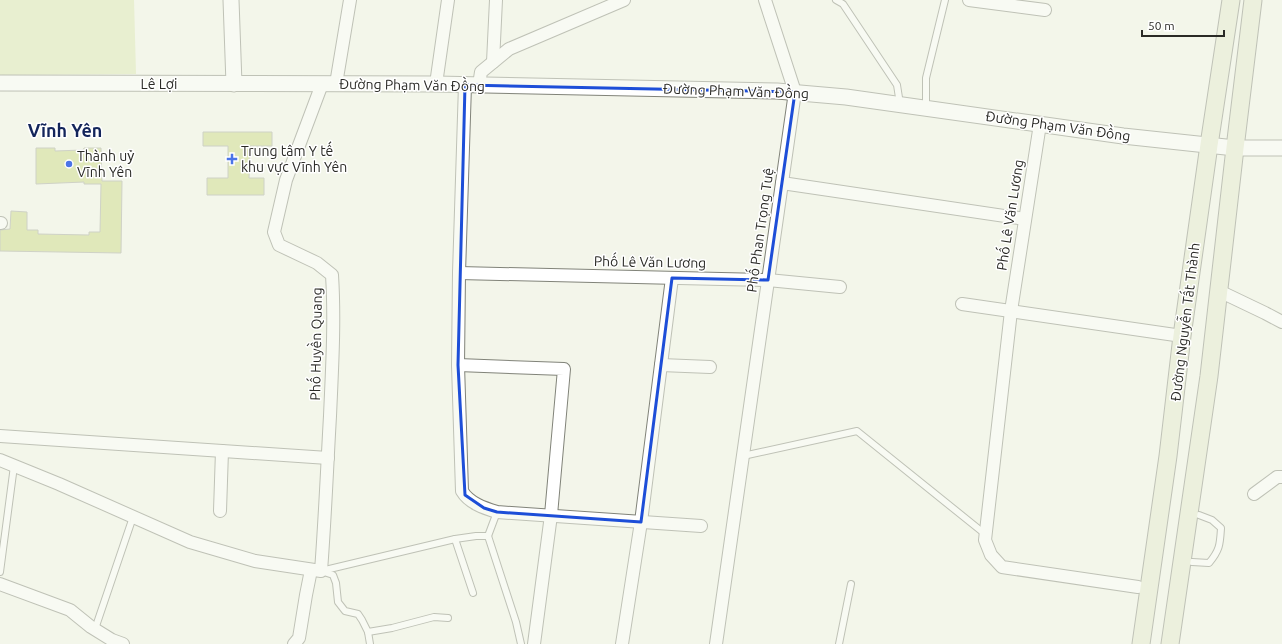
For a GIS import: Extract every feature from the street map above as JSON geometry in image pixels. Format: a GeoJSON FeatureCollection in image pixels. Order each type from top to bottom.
{"type":"FeatureCollection","features":[{"type":"Feature","properties":{"kind":"main road"},"geometry":{"type":"LineString","coordinates":[[1230,6],[1252,8]]}},
{"type":"Feature","properties":{"kind":"main road","name":"Đường Nguyễn Tất Thành"},"geometry":{"type":"LineString","coordinates":[[1141,644],[1168,456],[1182,336],[1230,6]]}},
{"type":"Feature","properties":{"kind":"main road","name":"Đường Nguyễn Tất Thành"},"geometry":{"type":"LineString","coordinates":[[1170,644],[1197,460],[1219,290],[1252,8]]}},
{"type":"Feature","properties":{"kind":"main road"},"geometry":{"type":"LineString","coordinates":[[1130,644],[1150,505],[1168,456]]}},
{"type":"Feature","properties":{"kind":"main road"},"geometry":{"type":"LineString","coordinates":[[1179,644],[1199,515],[1197,460]]}},
{"type":"Feature","properties":{"kind":"street"},"geometry":{"type":"LineString","coordinates":[[231,0],[234,84]]}},
{"type":"Feature","properties":{"kind":"street"},"geometry":{"type":"LineString","coordinates":[[329,84],[350,0]]}},
{"type":"Feature","properties":{"kind":"street"},"geometry":{"type":"LineString","coordinates":[[436,84],[448,0]]}},
{"type":"Feature","properties":{"kind":"street"},"geometry":{"type":"LineString","coordinates":[[493,62],[496,0]]}},
{"type":"Feature","properties":{"kind":"street"},"geometry":{"type":"LineString","coordinates":[[765,0],[795,92]]}},
{"type":"Feature","properties":{"kind":"street"},"geometry":{"type":"LineString","coordinates":[[969,0],[1022,3],[1045,10]]}},
{"type":"Feature","properties":{"kind":"street"},"geometry":{"type":"LineString","coordinates":[[617,1],[509,49],[481,72],[472,85],[459,273],[458,365],[462,491],[467,498],[484,508],[496,512],[701,526]]}},
{"type":"Feature","properties":{"kind":"street","name":"Lê Lợi"},"geometry":{"type":"LineString","coordinates":[[0,83],[234,84]]}},
{"type":"Feature","properties":{"kind":"street","name":"Đường Phạm Văn Đồng"},"geometry":{"type":"LineString","coordinates":[[234,84],[436,84],[795,92],[900,104],[1123,136],[1235,148],[1282,148]]}},
{"type":"Feature","properties":{"kind":"street","name":"Phố Huyền Quang"},"geometry":{"type":"LineString","coordinates":[[294,644],[299,638],[306,595],[316,570],[324,525],[334,300],[332,275],[317,263],[279,245],[274,232],[286,180],[329,84]]}},
{"type":"Feature","properties":{"kind":"street","name":"Phố Phan Trọng Tuệ"},"geometry":{"type":"LineString","coordinates":[[716,644],[795,92]]}},
{"type":"Feature","properties":{"kind":"street","name":"Phố Lê Văn Lương"},"geometry":{"type":"LineString","coordinates":[[985,534],[1011,311],[1040,124]]}},
{"type":"Feature","properties":{"kind":"street"},"geometry":{"type":"LineString","coordinates":[[782,183],[1025,219]]}},
{"type":"Feature","properties":{"kind":"street","name":"Phố Lê Văn Lương"},"geometry":{"type":"LineString","coordinates":[[459,273],[768,280],[840,287]]}},
{"type":"Feature","properties":{"kind":"street"},"geometry":{"type":"LineString","coordinates":[[622,644],[641,522],[672,278]]}},
{"type":"Feature","properties":{"kind":"street"},"geometry":{"type":"LineString","coordinates":[[1219,290],[1265,312],[1282,322]]}},
{"type":"Feature","properties":{"kind":"street"},"geometry":{"type":"LineString","coordinates":[[962,304],[1182,336]]}},
{"type":"Feature","properties":{"kind":"street"},"geometry":{"type":"LineString","coordinates":[[458,365],[564,369],[551,515],[534,644]]}},
{"type":"Feature","properties":{"kind":"street"},"geometry":{"type":"LineString","coordinates":[[661,365],[710,367]]}},
{"type":"Feature","properties":{"kind":"street"},"geometry":{"type":"LineString","coordinates":[[0,436],[328,458]]}},
{"type":"Feature","properties":{"kind":"street"},"geometry":{"type":"LineString","coordinates":[[220,511],[222,451]]}},
{"type":"Feature","properties":{"kind":"street"},"geometry":{"type":"LineString","coordinates":[[0,460],[59,484],[190,542],[255,560],[316,570]]}},
{"type":"Feature","properties":{"kind":"street"},"geometry":{"type":"LineString","coordinates":[[1254,494],[1277,478],[1282,477]]}},
{"type":"Feature","properties":{"kind":"street"},"geometry":{"type":"LineString","coordinates":[[985,534],[984,540],[991,555],[1002,567],[1138,587]]}},
{"type":"Feature","properties":{"kind":"street"},"geometry":{"type":"LineString","coordinates":[[0,584],[70,610],[112,640],[123,644]]}},
{"type":"Feature","properties":{"kind":"lane"},"geometry":{"type":"LineString","coordinates":[[836,0],[843,4],[897,85],[900,104]]}},
{"type":"Feature","properties":{"kind":"lane"},"geometry":{"type":"LineString","coordinates":[[926,108],[926,78],[945,0]]}},
{"type":"Feature","properties":{"kind":"lane"},"geometry":{"type":"LineString","coordinates":[[743,456],[857,431],[985,534]]}},
{"type":"Feature","properties":{"kind":"lane"},"geometry":{"type":"LineString","coordinates":[[0,572],[14,466]]}},
{"type":"Feature","properties":{"kind":"lane"},"geometry":{"type":"LineString","coordinates":[[496,512],[488,536],[516,622],[521,644]]}},
{"type":"Feature","properties":{"kind":"lane"},"geometry":{"type":"LineString","coordinates":[[1192,562],[1209,563],[1217,554],[1220,542],[1221,528],[1212,520],[1199,515]]}},
{"type":"Feature","properties":{"kind":"lane"},"geometry":{"type":"LineString","coordinates":[[95,629],[133,516]]}},
{"type":"Feature","properties":{"kind":"lane"},"geometry":{"type":"LineString","coordinates":[[316,570],[455,539],[488,536]]}},
{"type":"Feature","properties":{"kind":"lane"},"geometry":{"type":"LineString","coordinates":[[455,539],[473,592]]}},
{"type":"Feature","properties":{"kind":"lane"},"geometry":{"type":"LineString","coordinates":[[316,570],[333,575],[336,583],[338,602],[345,611],[358,614],[368,632],[370,644]]}},
{"type":"Feature","properties":{"kind":"lane"},"geometry":{"type":"LineString","coordinates":[[839,644],[851,584]]}},
{"type":"Feature","properties":{"kind":"lane"},"geometry":{"type":"LineString","coordinates":[[368,632],[392,628],[434,617],[448,618]]}},
{"type":"Feature","properties":{"kind":"highlighted area"},"geometry":{"type":"Polygon","coordinates":[[[465,85],[795,92],[768,280],[672,278],[641,522],[497,512],[484,508],[465,495],[458,365],[465,85]]]}},
{"type":"Feature","properties":{"kind":"green space"},"geometry":{"type":"Polygon","coordinates":[[[0,0],[134,0],[136,74],[0,75],[0,0]]]}},
{"type":"Feature","properties":{"kind":"building"},"geometry":{"type":"Polygon","coordinates":[[[203,132],[272,132],[272,146],[250,146],[249,178],[264,178],[264,195],[207,195],[207,178],[228,178],[228,146],[203,146],[203,132]]]}},
{"type":"Feature","properties":{"kind":"building"},"geometry":{"type":"Polygon","coordinates":[[[36,148],[55,148],[55,151],[101,148],[102,181],[122,181],[121,253],[0,251],[0,230],[10,229],[11,211],[27,212],[27,230],[38,230],[38,234],[89,235],[89,232],[100,232],[101,184],[84,184],[84,182],[36,184],[36,148]]]}},
{"type":"Feature","properties":{"kind":"place","name":"Trung tâm Y tế khu vực Vĩnh Yên"},"geometry":{"type":"Point","coordinates":[232,159]}},
{"type":"Feature","properties":{"kind":"place","name":"Thành uỷ Vĩnh Yên"},"geometry":{"type":"Point","coordinates":[69,164]}},
{"type":"Feature","properties":{"kind":"district","name":"Vĩnh Yên"},"geometry":{"type":"Point","coordinates":[65,130]}}]}
